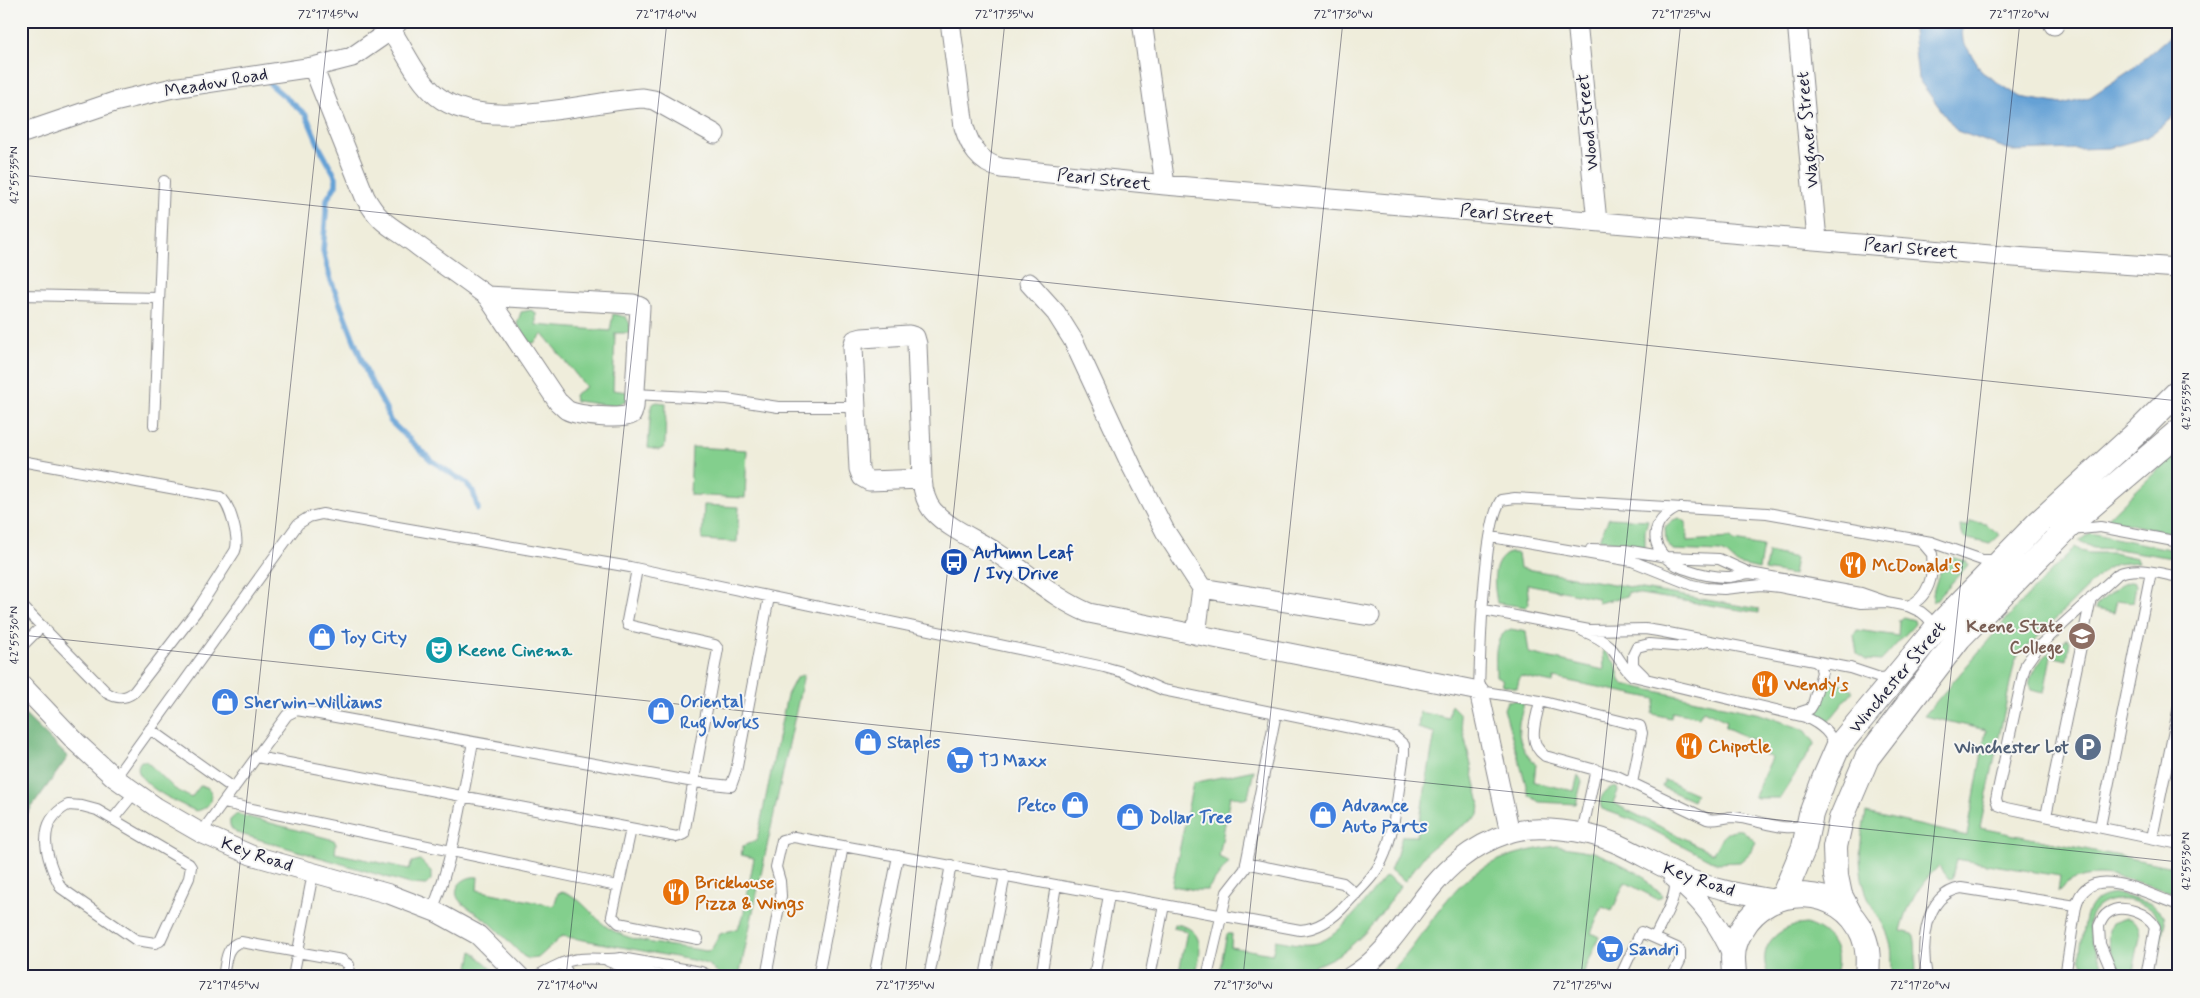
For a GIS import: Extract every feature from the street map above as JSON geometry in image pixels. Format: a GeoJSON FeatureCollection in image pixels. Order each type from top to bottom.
{"type":"FeatureCollection","features":[{"type":"Feature","properties":{"kind":"street","name":"Pearl Street"},"geometry":{"type":"LineString","coordinates":[[950,21],[964,126],[969,142],[978,156],[995,166],[1011,170],[1165,186],[2014,257],[2179,268]]}},
{"type":"Feature","properties":{"kind":"street"},"geometry":{"type":"LineString","coordinates":[[1142,21],[1165,186]]}},
{"type":"Feature","properties":{"kind":"street","name":"Wood Street"},"geometry":{"type":"LineString","coordinates":[[1577,21],[1597,222]]}},
{"type":"Feature","properties":{"kind":"street","name":"Wagner Street"},"geometry":{"type":"LineString","coordinates":[[1797,21],[1817,240]]}},
{"type":"Feature","properties":{"kind":"street"},"geometry":{"type":"LineString","coordinates":[[395,25],[424,84],[436,96],[454,107],[478,114],[509,115],[643,98],[654,100],[714,134]]}},
{"type":"Feature","properties":{"kind":"street","name":"Meadow Road"},"geometry":{"type":"LineString","coordinates":[[26,132],[114,102],[173,88],[313,67],[352,57],[395,25]]}},
{"type":"Feature","properties":{"kind":"street"},"geometry":{"type":"LineString","coordinates":[[313,67],[365,197],[374,214],[389,227],[413,242],[487,296],[558,402],[567,410],[580,414],[625,418],[632,414],[640,308],[633,304],[487,296]]}},
{"type":"Feature","properties":{"kind":"street"},"geometry":{"type":"LineString","coordinates":[[1029,283],[1056,313],[1073,340],[1132,467],[1165,531],[1202,588],[1196,635]]}},
{"type":"Feature","properties":{"kind":"street"},"geometry":{"type":"LineString","coordinates":[[922,479],[868,481],[862,477],[859,469],[853,347],[855,340],[862,338],[915,337],[923,491],[933,511],[960,532],[995,552],[1072,606],[1089,613],[1479,691],[1510,833]]}},
{"type":"Feature","properties":{"kind":"street","name":"Winchester Street"},"geometry":{"type":"LineString","coordinates":[[1778,898],[1804,847],[1810,820],[1824,779],[1838,747],[1932,634],[2038,523],[2179,391]]}},
{"type":"Feature","properties":{"kind":"street","name":"Winchester Street"},"geometry":{"type":"LineString","coordinates":[[1867,977],[1868,956],[1863,935],[1840,895],[1836,876],[1835,847],[1840,819],[1867,758],[1959,638],[2056,538],[2179,431]]}},
{"type":"Feature","properties":{"kind":"street"},"geometry":{"type":"LineString","coordinates":[[1202,588],[1370,616]]}},
{"type":"Feature","properties":{"kind":"street","name":"Key Road"},"geometry":{"type":"LineString","coordinates":[[21,684],[77,743],[115,778],[134,792],[201,833],[251,855],[389,894],[432,911],[478,935],[520,977]]}},
{"type":"Feature","properties":{"kind":"street"},"geometry":{"type":"LineString","coordinates":[[1352,976],[1376,956],[1442,877],[1458,861],[1479,846],[1510,833],[1544,829],[1582,833],[1612,842],[1663,870]]}},
{"type":"Feature","properties":{"kind":"street","name":"Key Road"},"geometry":{"type":"LineString","coordinates":[[1663,870],[1732,893],[1778,898]]}},
{"type":"Feature","properties":{"kind":"street","name":"Key Road"},"geometry":{"type":"LineString","coordinates":[[1663,870],[1688,889],[1712,917],[1734,967]]}},
{"type":"Feature","properties":{"kind":"street"},"geometry":{"type":"LineString","coordinates":[[1734,967],[1737,937],[1747,920],[1761,906],[1778,898],[1795,894],[1812,895],[1833,902],[1851,916]]}},
{"type":"Feature","properties":{"kind":"lane"},"geometry":{"type":"LineString","coordinates":[[154,425],[164,181]]}},
{"type":"Feature","properties":{"kind":"lane"},"geometry":{"type":"LineString","coordinates":[[21,295],[158,298]]}},
{"type":"Feature","properties":{"kind":"lane"},"geometry":{"type":"LineString","coordinates":[[635,394],[727,399],[778,407],[856,407]]}},
{"type":"Feature","properties":{"kind":"lane"},"geometry":{"type":"LineString","coordinates":[[21,461],[220,497],[227,504],[238,542],[235,551],[198,609],[129,696],[119,698],[108,693],[21,605]]}},
{"type":"Feature","properties":{"kind":"lane"},"geometry":{"type":"LineString","coordinates":[[1632,782],[1642,733],[1640,726],[1540,701],[1479,691],[1491,537],[1497,505],[1501,500],[1507,497],[1767,513],[1921,541],[1982,560],[2000,560],[2008,556]]}},
{"type":"Feature","properties":{"kind":"lane"},"geometry":{"type":"LineString","coordinates":[[1677,508],[1663,516],[1656,527],[1656,543],[1667,557],[1689,571],[1726,577],[1750,573]]}},
{"type":"Feature","properties":{"kind":"lane"},"geometry":{"type":"LineString","coordinates":[[115,778],[298,524],[309,517],[322,514],[637,569],[1104,667],[1122,672],[1162,690],[1394,737],[1404,745],[1388,846],[1373,875],[1356,894],[1331,919],[1309,930],[1300,930],[794,837],[782,840],[776,867],[780,881],[780,896],[766,977]]}},
{"type":"Feature","properties":{"kind":"lane"},"geometry":{"type":"LineString","coordinates":[[2056,538],[2078,528],[2100,527],[2179,542]]}},
{"type":"Feature","properties":{"kind":"lane"},"geometry":{"type":"LineString","coordinates":[[1491,537],[1641,563],[1692,586],[1724,590],[1761,585],[1780,587],[1861,604],[1888,602]]}},
{"type":"Feature","properties":{"kind":"lane"},"geometry":{"type":"LineString","coordinates":[[1908,606],[1922,597],[1932,575],[1932,554],[1929,548],[1921,541]]}},
{"type":"Feature","properties":{"kind":"lane"},"geometry":{"type":"LineString","coordinates":[[1574,551],[1602,548],[1667,557],[1719,559],[1750,573],[1861,593],[1908,606],[1921,612],[1931,622],[1932,634]]}},
{"type":"Feature","properties":{"kind":"lane"},"geometry":{"type":"LineString","coordinates":[[257,757],[668,837],[677,837],[684,834],[718,649],[715,646],[628,625],[627,621],[637,569]]}},
{"type":"Feature","properties":{"kind":"lane"},"geometry":{"type":"LineString","coordinates":[[2179,576],[2128,570],[2109,581],[2038,647],[2026,664],[1996,799],[1998,805],[2179,844]]}},
{"type":"Feature","properties":{"kind":"lane"},"geometry":{"type":"LineString","coordinates":[[2100,827],[2152,572]]}},
{"type":"Feature","properties":{"kind":"lane"},"geometry":{"type":"LineString","coordinates":[[201,833],[287,715],[297,710],[727,787],[734,783],[769,597]]}},
{"type":"Feature","properties":{"kind":"lane"},"geometry":{"type":"LineString","coordinates":[[2046,816],[2091,598]]}},
{"type":"Feature","properties":{"kind":"lane"},"geometry":{"type":"LineString","coordinates":[[1484,610],[1589,630],[1645,629],[1860,671],[1880,678],[1897,675]]}},
{"type":"Feature","properties":{"kind":"lane"},"geometry":{"type":"LineString","coordinates":[[21,647],[42,626]]}},
{"type":"Feature","properties":{"kind":"lane"},"geometry":{"type":"LineString","coordinates":[[1573,627],[1602,640],[1611,648],[1625,670],[1633,676],[1794,714],[1811,720],[1827,731],[1834,745],[1834,757]]}},
{"type":"Feature","properties":{"kind":"lane"},"geometry":{"type":"LineString","coordinates":[[1662,684],[1643,675],[1632,665],[1633,655],[1637,647],[1649,644],[1685,647],[1712,641]]}},
{"type":"Feature","properties":{"kind":"lane"},"geometry":{"type":"LineString","coordinates":[[1794,714],[1810,709],[1813,704],[1822,672],[1816,662]]}},
{"type":"Feature","properties":{"kind":"lane"},"geometry":{"type":"LineString","coordinates":[[1540,701],[1533,739],[1538,751],[1545,756],[1596,769],[1632,782],[1700,817],[1717,820],[1737,817],[1766,825],[1783,826],[1800,826],[1810,820]]}},
{"type":"Feature","properties":{"kind":"lane"},"geometry":{"type":"LineString","coordinates":[[2152,838],[2179,706]]}},
{"type":"Feature","properties":{"kind":"lane"},"geometry":{"type":"LineString","coordinates":[[1207,977],[1226,892],[1242,874],[1246,863],[1276,713]]}},
{"type":"Feature","properties":{"kind":"lane"},"geometry":{"type":"LineString","coordinates":[[150,729],[234,789]]}},
{"type":"Feature","properties":{"kind":"lane"},"geometry":{"type":"LineString","coordinates":[[432,911],[446,876],[452,852],[473,742]]}},
{"type":"Feature","properties":{"kind":"lane"},"geometry":{"type":"LineString","coordinates":[[1582,833],[1596,769]]}},
{"type":"Feature","properties":{"kind":"lane"},"geometry":{"type":"LineString","coordinates":[[113,819],[134,792]]}},
{"type":"Feature","properties":{"kind":"lane"},"geometry":{"type":"LineString","coordinates":[[224,802],[617,886]]}},
{"type":"Feature","properties":{"kind":"lane"},"geometry":{"type":"LineString","coordinates":[[68,805],[82,806],[97,810],[113,819],[189,864],[191,867],[189,878],[163,938],[155,943],[136,940],[128,935],[69,895],[61,888],[55,877],[45,842],[48,826],[61,809],[68,805]]}},
{"type":"Feature","properties":{"kind":"lane"},"geometry":{"type":"LineString","coordinates":[[630,829],[612,911],[614,920],[619,923],[698,938]]}},
{"type":"Feature","properties":{"kind":"lane"},"geometry":{"type":"LineString","coordinates":[[818,977],[843,846]]}},
{"type":"Feature","properties":{"kind":"lane"},"geometry":{"type":"LineString","coordinates":[[874,977],[898,856]]}},
{"type":"Feature","properties":{"kind":"lane"},"geometry":{"type":"LineString","coordinates":[[1246,863],[1343,883],[1356,894]]}},
{"type":"Feature","properties":{"kind":"lane"},"geometry":{"type":"LineString","coordinates":[[929,977],[951,865]]}},
{"type":"Feature","properties":{"kind":"lane"},"geometry":{"type":"LineString","coordinates":[[1654,937],[1675,893],[1676,883],[1663,870]]}},
{"type":"Feature","properties":{"kind":"lane"},"geometry":{"type":"LineString","coordinates":[[293,977],[312,873]]}},
{"type":"Feature","properties":{"kind":"lane"},"geometry":{"type":"LineString","coordinates":[[985,977],[1005,875]]}},
{"type":"Feature","properties":{"kind":"lane"},"geometry":{"type":"LineString","coordinates":[[2064,977],[2076,906],[2081,894],[2086,889],[2101,883],[2132,886],[2179,906]]}},
{"type":"Feature","properties":{"kind":"lane"},"geometry":{"type":"LineString","coordinates":[[1041,977],[1056,885]]}},
{"type":"Feature","properties":{"kind":"lane"},"geometry":{"type":"LineString","coordinates":[[1927,977],[1924,936],[1928,922],[1935,906],[1946,895],[1955,890],[1967,889],[2076,906]]}},
{"type":"Feature","properties":{"kind":"lane"},"geometry":{"type":"LineString","coordinates":[[1094,977],[1109,895]]}},
{"type":"Feature","properties":{"kind":"lane"},"geometry":{"type":"LineString","coordinates":[[1150,977],[1164,905]]}},
{"type":"Feature","properties":{"kind":"lane"},"geometry":{"type":"LineString","coordinates":[[2114,977],[2100,944],[2099,926],[2108,912],[2116,910],[2125,910],[2147,916],[2155,927],[2146,977]]}},
{"type":"Feature","properties":{"kind":"lane"},"geometry":{"type":"LineString","coordinates":[[1620,977],[1639,933],[1643,932],[1680,951],[1680,960],[1672,977]]}},
{"type":"Feature","properties":{"kind":"lane"},"geometry":{"type":"LineString","coordinates":[[223,977],[228,949],[234,943],[240,942],[342,960],[349,965],[347,977]]}},
{"type":"Feature","properties":{"kind":"lane"},"geometry":{"type":"LineString","coordinates":[[535,977],[562,963],[583,958],[608,961],[628,969],[668,977]]}},
{"type":"Feature","properties":{"kind":"lane"},"geometry":{"type":"LineString","coordinates":[[608,961],[629,958],[701,972],[712,977]]}},
{"type":"Feature","properties":{"kind":"lane"},"geometry":{"type":"LineString","coordinates":[[562,963],[570,977]]}},
{"type":"Feature","properties":{"kind":"green space"},"geometry":{"type":"Polygon","coordinates":[[[531,310],[536,313],[536,325],[610,331],[613,314],[626,317],[630,324],[630,333],[615,333],[613,390],[627,392],[627,400],[616,406],[575,401],[574,395],[586,387],[543,334],[534,343],[530,343],[517,324],[521,312],[531,310]]]}},
{"type":"Feature","properties":{"kind":"green space"},"geometry":{"type":"Polygon","coordinates":[[[657,402],[666,403],[665,444],[659,450],[648,448],[651,407],[652,404],[657,402]]]}},
{"type":"Feature","properties":{"kind":"green space"},"geometry":{"type":"Polygon","coordinates":[[[692,447],[747,450],[745,498],[690,495],[692,447]]]}},
{"type":"Feature","properties":{"kind":"green space"},"geometry":{"type":"Polygon","coordinates":[[[2179,449],[2179,535],[2107,519],[2179,449]]]}},
{"type":"Feature","properties":{"kind":"green space"},"geometry":{"type":"Polygon","coordinates":[[[704,505],[739,507],[737,542],[702,540],[704,505]]]}},
{"type":"Feature","properties":{"kind":"green space"},"geometry":{"type":"Polygon","coordinates":[[[1609,518],[1648,520],[1645,531],[1645,548],[1599,539],[1609,518]]]}},
{"type":"Feature","properties":{"kind":"green space"},"geometry":{"type":"Polygon","coordinates":[[[1679,518],[1686,522],[1687,541],[1731,538],[1734,541],[1763,546],[1759,569],[1737,564],[1727,555],[1720,552],[1673,550],[1666,542],[1665,527],[1673,520],[1679,518]]]}},
{"type":"Feature","properties":{"kind":"green space"},"geometry":{"type":"Polygon","coordinates":[[[1970,521],[1986,524],[2000,535],[1990,544],[1964,538],[1961,534],[1960,526],[1969,526],[1970,521]]]}},
{"type":"Feature","properties":{"kind":"green space"},"geometry":{"type":"Polygon","coordinates":[[[2090,533],[2179,551],[2179,559],[2117,549],[2093,548],[2079,541],[2090,533]]]}},
{"type":"Feature","properties":{"kind":"green space"},"geometry":{"type":"Polygon","coordinates":[[[2075,547],[2088,553],[2113,553],[2137,558],[2139,562],[2116,564],[2106,569],[2018,656],[2014,665],[1980,828],[2179,868],[2179,894],[2116,877],[2100,875],[2084,876],[2070,882],[2058,892],[2060,876],[1956,859],[1952,878],[1949,879],[1939,866],[1925,880],[1910,904],[1901,931],[1913,934],[1914,937],[1916,977],[1892,977],[1890,942],[1886,930],[1868,897],[1862,876],[1860,855],[1866,813],[1967,836],[1986,730],[1924,716],[2016,608],[2075,547]]]}},
{"type":"Feature","properties":{"kind":"green space"},"geometry":{"type":"Polygon","coordinates":[[[1768,552],[1796,558],[1793,575],[1765,570],[1768,552]]]}},
{"type":"Feature","properties":{"kind":"green space"},"geometry":{"type":"Polygon","coordinates":[[[1509,553],[1518,553],[1520,568],[1759,609],[1759,613],[1628,592],[1627,596],[1598,603],[1597,598],[1527,584],[1529,604],[1526,607],[1497,603],[1494,582],[1496,568],[1503,557],[1509,553]]]}},
{"type":"Feature","properties":{"kind":"green space"},"geometry":{"type":"Polygon","coordinates":[[[1951,557],[1966,561],[1968,565],[1934,602],[1933,592],[1938,578],[1944,565],[1951,557]]]}},
{"type":"Feature","properties":{"kind":"green space"},"geometry":{"type":"Polygon","coordinates":[[[2133,581],[2136,585],[2133,602],[2117,600],[2114,613],[2096,609],[2096,606],[2113,591],[2133,581]]]}},
{"type":"Feature","properties":{"kind":"green space"},"geometry":{"type":"Polygon","coordinates":[[[1903,617],[1914,620],[1915,624],[1881,661],[1866,660],[1857,654],[1854,635],[1857,630],[1898,636],[1899,620],[1903,617]]]}},
{"type":"Feature","properties":{"kind":"green space"},"geometry":{"type":"Polygon","coordinates":[[[1511,629],[1526,632],[1529,653],[1604,670],[1603,649],[1616,664],[1620,680],[1623,684],[1760,714],[1805,730],[1815,743],[1780,798],[1757,798],[1754,796],[1772,758],[1754,750],[1757,742],[1725,727],[1727,721],[1703,710],[1699,717],[1672,712],[1671,718],[1652,714],[1656,699],[1554,678],[1553,683],[1520,676],[1517,688],[1503,685],[1502,679],[1496,676],[1496,649],[1501,637],[1511,629]]]}},
{"type":"Feature","properties":{"kind":"green space"},"geometry":{"type":"Polygon","coordinates":[[[2067,639],[2070,641],[2067,660],[2051,656],[2044,693],[2031,690],[2031,676],[2035,668],[2048,654],[2067,639]]]}},
{"type":"Feature","properties":{"kind":"green space"},"geometry":{"type":"Polygon","coordinates":[[[804,674],[739,977],[722,977],[709,965],[697,961],[562,936],[538,958],[529,959],[523,956],[490,923],[459,900],[456,891],[458,886],[464,880],[473,877],[478,877],[477,890],[554,906],[558,893],[564,892],[577,899],[607,927],[630,938],[655,944],[706,951],[711,950],[720,934],[738,928],[743,917],[754,858],[741,855],[743,846],[757,840],[787,695],[796,678],[804,674]]]}},
{"type":"Feature","properties":{"kind":"green space"},"geometry":{"type":"Polygon","coordinates":[[[1827,681],[1848,686],[1853,691],[1828,722],[1815,711],[1822,700],[1827,681]]]}},
{"type":"Feature","properties":{"kind":"green space"},"geometry":{"type":"Polygon","coordinates":[[[1517,700],[1523,703],[1519,723],[1520,740],[1528,756],[1536,764],[1534,782],[1574,791],[1578,775],[1582,781],[1576,804],[1539,802],[1529,795],[1504,709],[1507,701],[1517,700]]]}},
{"type":"Feature","properties":{"kind":"green space"},"geometry":{"type":"Polygon","coordinates":[[[1451,705],[1459,713],[1480,804],[1479,815],[1428,851],[1405,881],[1390,870],[1402,836],[1417,836],[1435,733],[1418,728],[1420,712],[1449,718],[1451,705]]]}},
{"type":"Feature","properties":{"kind":"green space"},"geometry":{"type":"Polygon","coordinates":[[[21,711],[68,757],[24,818],[21,839],[21,711]]]}},
{"type":"Feature","properties":{"kind":"green space"},"geometry":{"type":"Polygon","coordinates":[[[141,761],[146,761],[175,789],[191,798],[200,786],[207,787],[211,792],[211,799],[208,805],[196,811],[157,791],[141,776],[138,768],[141,761]]]}},
{"type":"Feature","properties":{"kind":"green space"},"geometry":{"type":"Polygon","coordinates":[[[1254,770],[1248,797],[1245,799],[1230,796],[1219,857],[1229,862],[1207,890],[1172,886],[1193,783],[1254,770]]]}},
{"type":"Feature","properties":{"kind":"green space"},"geometry":{"type":"Polygon","coordinates":[[[1665,780],[1696,794],[1693,801],[1662,787],[1665,780]]]}},
{"type":"Feature","properties":{"kind":"green space"},"geometry":{"type":"Polygon","coordinates":[[[1612,787],[1617,788],[1618,791],[1613,803],[1713,853],[1721,839],[1731,831],[1742,830],[1756,842],[1750,853],[1740,862],[1716,863],[1635,821],[1602,809],[1600,802],[1602,796],[1612,787]]]}},
{"type":"Feature","properties":{"kind":"green space"},"geometry":{"type":"Polygon","coordinates":[[[237,814],[334,840],[336,844],[335,853],[409,869],[412,862],[420,860],[431,871],[431,880],[426,885],[410,884],[237,833],[231,828],[230,820],[237,814]]]}},
{"type":"Feature","properties":{"kind":"green space"},"geometry":{"type":"Polygon","coordinates":[[[1557,846],[1594,852],[1615,861],[1644,876],[1651,887],[1660,892],[1662,896],[1657,899],[1625,882],[1612,911],[1602,907],[1591,933],[1599,937],[1582,977],[1385,977],[1404,958],[1443,904],[1474,874],[1486,866],[1513,855],[1557,846]]]}},
{"type":"Feature","properties":{"kind":"green space"},"geometry":{"type":"Polygon","coordinates":[[[1386,876],[1400,886],[1379,916],[1346,950],[1314,966],[1280,976],[1223,977],[1220,968],[1227,934],[1232,934],[1231,947],[1272,954],[1276,940],[1302,944],[1321,942],[1332,936],[1352,917],[1386,876]]]}},
{"type":"Feature","properties":{"kind":"green space"},"geometry":{"type":"Polygon","coordinates":[[[2117,894],[2149,903],[2164,915],[2165,922],[2154,977],[2152,977],[2161,925],[2156,915],[2147,907],[2136,902],[2112,901],[2102,904],[2093,911],[2089,922],[2090,935],[2107,977],[2098,977],[2100,968],[2083,964],[2080,959],[2086,919],[2091,906],[2100,898],[2117,894]]]}},
{"type":"Feature","properties":{"kind":"green space"},"geometry":{"type":"Polygon","coordinates":[[[2126,918],[2131,919],[2139,926],[2140,937],[2132,977],[2120,977],[2110,950],[2108,936],[2112,923],[2126,918]]]}},
{"type":"Feature","properties":{"kind":"green space"},"geometry":{"type":"Polygon","coordinates":[[[1174,924],[1191,930],[1199,943],[1199,959],[1194,977],[1178,977],[1187,931],[1173,928],[1174,924]]]}},
{"type":"Feature","properties":{"kind":"green space"},"geometry":{"type":"Polygon","coordinates":[[[1806,924],[1822,932],[1833,944],[1837,959],[1834,977],[1769,977],[1765,966],[1765,956],[1771,940],[1786,929],[1806,924]]]}},
{"type":"Feature","properties":{"kind":"green space"},"geometry":{"type":"Polygon","coordinates":[[[472,951],[501,977],[467,977],[472,951]]]}},
{"type":"Feature","properties":{"kind":"water"},"geometry":{"type":"Polygon","coordinates":[[[1912,21],[1961,21],[1963,41],[1982,72],[2020,97],[2062,104],[2090,97],[2131,70],[2179,28],[2179,112],[2148,137],[2109,148],[2013,151],[1957,131],[1918,79],[1912,21]]]}},
{"type":"Feature","properties":{"kind":"waterway"},"geometry":{"type":"LineString","coordinates":[[269,83],[306,115],[320,148],[336,177],[336,185],[327,199],[323,251],[330,278],[368,376],[385,407],[390,421],[432,461],[466,483],[473,491],[478,509]]}},
{"type":"Feature","properties":{"kind":"place","name":"Autumn Leaf / Ivy Drive"},"geometry":{"type":"Point","coordinates":[954,562]}},
{"type":"Feature","properties":{"kind":"place","name":"McDonald's"},"geometry":{"type":"Point","coordinates":[1853,565]}},
{"type":"Feature","properties":{"kind":"place","name":"Keene State College"},"geometry":{"type":"Point","coordinates":[2082,636]}},
{"type":"Feature","properties":{"kind":"place","name":"Toy City"},"geometry":{"type":"Point","coordinates":[322,637]}},
{"type":"Feature","properties":{"kind":"place","name":"Keene Cinema"},"geometry":{"type":"Point","coordinates":[439,650]}},
{"type":"Feature","properties":{"kind":"place","name":"Wendy's"},"geometry":{"type":"Point","coordinates":[1765,684]}},
{"type":"Feature","properties":{"kind":"place","name":"Sherwin-Williams"},"geometry":{"type":"Point","coordinates":[225,702]}},
{"type":"Feature","properties":{"kind":"place","name":"Oriental Rug Works"},"geometry":{"type":"Point","coordinates":[661,711]}},
{"type":"Feature","properties":{"kind":"place","name":"Staples"},"geometry":{"type":"Point","coordinates":[868,742]}},
{"type":"Feature","properties":{"kind":"place","name":"Chipotle"},"geometry":{"type":"Point","coordinates":[1689,746]}},
{"type":"Feature","properties":{"kind":"place","name":"Winchester Lot"},"geometry":{"type":"Point","coordinates":[2088,747]}},
{"type":"Feature","properties":{"kind":"place","name":"TJ Maxx"},"geometry":{"type":"Point","coordinates":[960,760]}},
{"type":"Feature","properties":{"kind":"place","name":"Petco"},"geometry":{"type":"Point","coordinates":[1075,805]}},
{"type":"Feature","properties":{"kind":"place","name":"Advance Auto Parts"},"geometry":{"type":"Point","coordinates":[1323,815]}},
{"type":"Feature","properties":{"kind":"place","name":"Dollar Tree"},"geometry":{"type":"Point","coordinates":[1130,817]}},
{"type":"Feature","properties":{"kind":"place","name":"Brickhouse Pizza & Wings"},"geometry":{"type":"Point","coordinates":[676,892]}},
{"type":"Feature","properties":{"kind":"place","name":"Sandri"},"geometry":{"type":"Point","coordinates":[1610,949]}}]}
